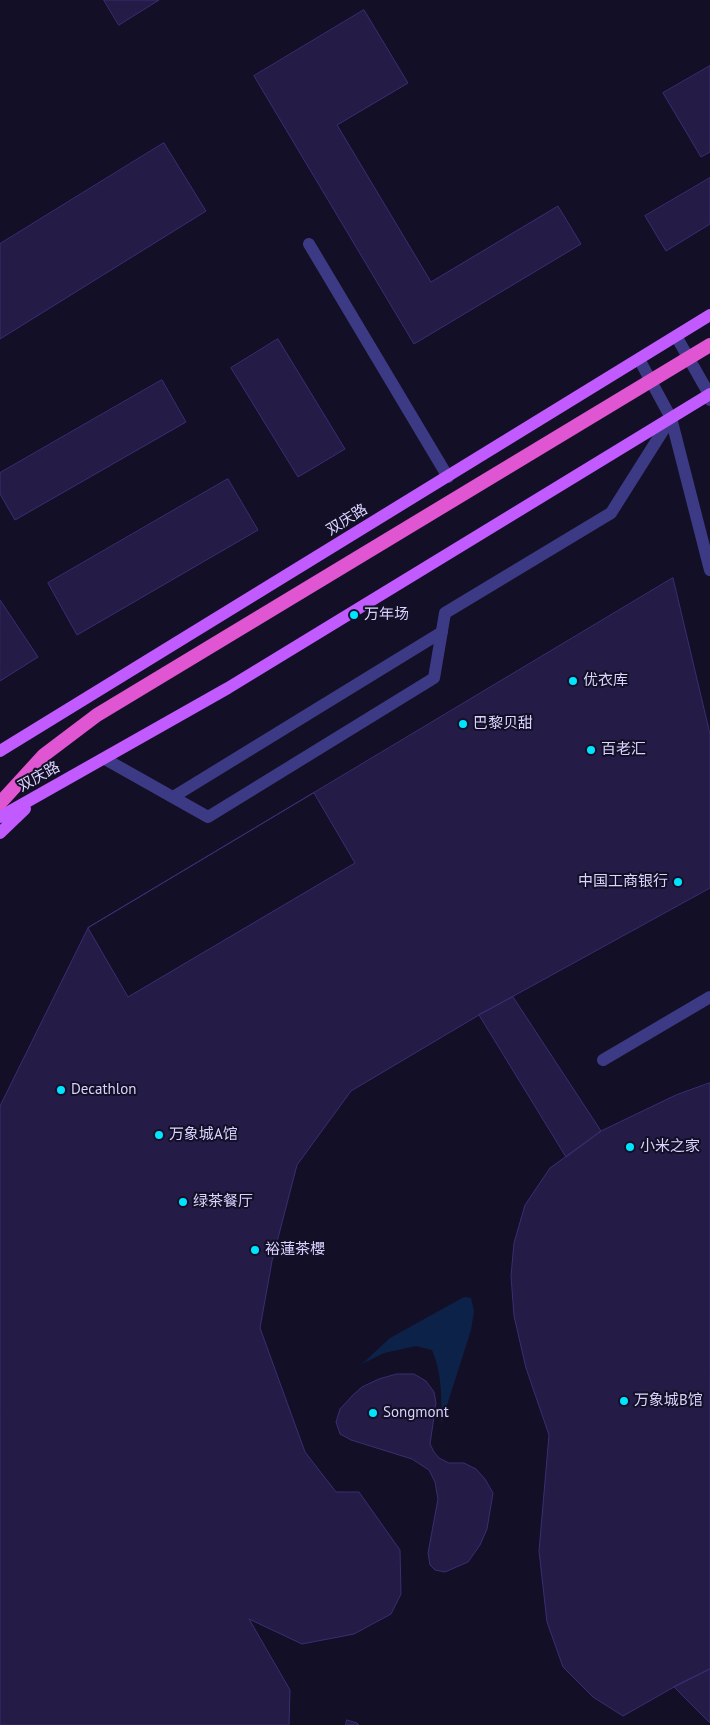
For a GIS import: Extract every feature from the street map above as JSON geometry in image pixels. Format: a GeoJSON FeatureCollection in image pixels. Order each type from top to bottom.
{"type":"FeatureCollection","features":[{"type":"Feature","properties":{"kind":"highway"},"geometry":{"type":"LineString","coordinates":[[0,803],[44,756],[97,715],[710,345]]}},
{"type":"Feature","properties":{"kind":"main road","name":"双庆路"},"geometry":{"type":"LineString","coordinates":[[0,752],[710,315]]}},
{"type":"Feature","properties":{"kind":"main road","name":"双庆路"},"geometry":{"type":"LineString","coordinates":[[0,817],[35,799],[228,688],[710,396]]}},
{"type":"Feature","properties":{"kind":"main road"},"geometry":{"type":"LineString","coordinates":[[0,833],[35,799]]}},
{"type":"Feature","properties":{"kind":"street"},"geometry":{"type":"LineString","coordinates":[[309,244],[448,477]]}},
{"type":"Feature","properties":{"kind":"street"},"geometry":{"type":"LineString","coordinates":[[676,336],[710,396]]}},
{"type":"Feature","properties":{"kind":"street"},"geometry":{"type":"LineString","coordinates":[[639,359],[671,418],[710,570]]}},
{"type":"Feature","properties":{"kind":"street"},"geometry":{"type":"LineString","coordinates":[[105,759],[208,817],[434,678],[446,613],[611,513],[671,418]]}},
{"type":"Feature","properties":{"kind":"street"},"geometry":{"type":"LineString","coordinates":[[173,797],[442,632]]}},
{"type":"Feature","properties":{"kind":"street"},"geometry":{"type":"LineString","coordinates":[[603,1060],[710,997]]}},
{"type":"Feature","properties":{"kind":"water"},"geometry":{"type":"Polygon","coordinates":[[[464,1297],[471,1298],[474,1311],[471,1330],[441,1424],[440,1377],[432,1350],[416,1346],[384,1353],[362,1364],[390,1338],[464,1297]]]}},
{"type":"Feature","properties":{"kind":"building"},"geometry":{"type":"Polygon","coordinates":[[[104,0],[159,0],[119,25],[104,0]]]}},
{"type":"Feature","properties":{"kind":"building"},"geometry":{"type":"Polygon","coordinates":[[[364,10],[408,83],[337,125],[431,282],[558,206],[581,244],[414,344],[254,76],[364,10]]]}},
{"type":"Feature","properties":{"kind":"building"},"geometry":{"type":"Polygon","coordinates":[[[710,66],[710,152],[701,157],[663,93],[710,66]]]}},
{"type":"Feature","properties":{"kind":"building"},"geometry":{"type":"Polygon","coordinates":[[[164,143],[206,211],[0,339],[0,244],[164,143]]]}},
{"type":"Feature","properties":{"kind":"building"},"geometry":{"type":"Polygon","coordinates":[[[710,178],[710,224],[666,251],[645,216],[710,178]]]}},
{"type":"Feature","properties":{"kind":"building"},"geometry":{"type":"Polygon","coordinates":[[[278,339],[345,449],[298,477],[231,368],[278,339]]]}},
{"type":"Feature","properties":{"kind":"building"},"geometry":{"type":"Polygon","coordinates":[[[162,380],[186,422],[15,520],[0,494],[0,473],[162,380]]]}},
{"type":"Feature","properties":{"kind":"building"},"geometry":{"type":"Polygon","coordinates":[[[228,479],[258,530],[77,635],[48,583],[228,479]]]}},
{"type":"Feature","properties":{"kind":"building","name":"万象城A馆"},"geometry":{"type":"Polygon","coordinates":[[[673,578],[710,734],[710,888],[479,1015],[351,1091],[297,1165],[272,1261],[260,1328],[305,1452],[336,1492],[359,1492],[400,1550],[401,1594],[391,1614],[354,1634],[302,1644],[249,1619],[290,1690],[289,1725],[0,1725],[0,1106],[88,928],[673,578]]]}},
{"type":"Feature","properties":{"kind":"building"},"geometry":{"type":"Polygon","coordinates":[[[0,600],[38,657],[0,681],[0,600]]]}},
{"type":"Feature","properties":{"kind":"building"},"geometry":{"type":"Polygon","coordinates":[[[314,793],[355,863],[128,997],[88,928],[314,793]]]}},
{"type":"Feature","properties":{"kind":"building"},"geometry":{"type":"Polygon","coordinates":[[[513,997],[601,1131],[566,1157],[479,1015],[513,997]]]}},
{"type":"Feature","properties":{"kind":"building","name":"万象城B馆"},"geometry":{"type":"Polygon","coordinates":[[[710,1083],[710,1669],[623,1716],[593,1697],[563,1667],[547,1622],[539,1551],[549,1435],[526,1368],[514,1316],[511,1276],[514,1243],[525,1205],[550,1168],[601,1131],[676,1095],[710,1083]]]}},
{"type":"Feature","properties":{"kind":"building"},"geometry":{"type":"Polygon","coordinates":[[[397,1374],[414,1374],[426,1381],[434,1392],[436,1403],[430,1444],[434,1452],[439,1458],[449,1463],[464,1463],[476,1469],[485,1479],[493,1493],[487,1529],[480,1545],[468,1562],[445,1572],[435,1570],[430,1565],[428,1553],[438,1499],[435,1482],[429,1470],[412,1459],[351,1440],[340,1434],[336,1422],[340,1409],[362,1387],[379,1379],[397,1374]]]}},
{"type":"Feature","properties":{"kind":"building"},"geometry":{"type":"Polygon","coordinates":[[[710,1669],[710,1723],[674,1687],[710,1669]]]}},
{"type":"Feature","properties":{"kind":"building"},"geometry":{"type":"Polygon","coordinates":[[[347,1720],[357,1723],[359,1725],[346,1725],[347,1720]]]}},
{"type":"Feature","properties":{"kind":"place","name":"万年场"},"geometry":{"type":"Point","coordinates":[354,615]}},
{"type":"Feature","properties":{"kind":"place","name":"优衣库"},"geometry":{"type":"Point","coordinates":[573,681]}},
{"type":"Feature","properties":{"kind":"place","name":"巴黎贝甜"},"geometry":{"type":"Point","coordinates":[463,724]}},
{"type":"Feature","properties":{"kind":"place","name":"百老汇"},"geometry":{"type":"Point","coordinates":[591,750]}},
{"type":"Feature","properties":{"kind":"place","name":"中国工商银行"},"geometry":{"type":"Point","coordinates":[678,882]}},
{"type":"Feature","properties":{"kind":"place","name":"Decathlon"},"geometry":{"type":"Point","coordinates":[61,1090]}},
{"type":"Feature","properties":{"kind":"place","name":"万象城A馆"},"geometry":{"type":"Point","coordinates":[159,1135]}},
{"type":"Feature","properties":{"kind":"place","name":"小米之家"},"geometry":{"type":"Point","coordinates":[630,1147]}},
{"type":"Feature","properties":{"kind":"place","name":"绿茶餐厅"},"geometry":{"type":"Point","coordinates":[183,1202]}},
{"type":"Feature","properties":{"kind":"place","name":"裕蓮茶櫻"},"geometry":{"type":"Point","coordinates":[255,1250]}},
{"type":"Feature","properties":{"kind":"place","name":"万象城B馆"},"geometry":{"type":"Point","coordinates":[624,1401]}},
{"type":"Feature","properties":{"kind":"place","name":"Songmont"},"geometry":{"type":"Point","coordinates":[373,1413]}}]}
